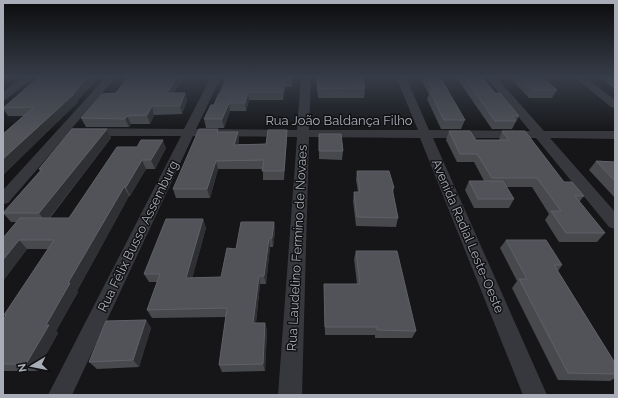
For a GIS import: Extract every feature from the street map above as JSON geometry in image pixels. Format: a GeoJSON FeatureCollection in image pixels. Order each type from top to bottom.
{"type":"FeatureCollection","features":[{"type":"Feature","properties":{"kind":"street"},"geometry":{"type":"LineString","coordinates":[[3,199],[94,96]]}},
{"type":"Feature","properties":{"kind":"street","name":"Rua Félix Busso Assemburg"},"geometry":{"type":"LineString","coordinates":[[60,395],[207,96]]}},
{"type":"Feature","properties":{"kind":"street","name":"Rua Laudelino Fermino de Novaes"},"geometry":{"type":"LineString","coordinates":[[290,395],[305,96]]}},
{"type":"Feature","properties":{"kind":"street","name":"Avenida Radial Leste-Oeste"},"geometry":{"type":"LineString","coordinates":[[409,96],[535,395]]}},
{"type":"Feature","properties":{"kind":"street"},"geometry":{"type":"LineString","coordinates":[[507,96],[615,223]]}},
{"type":"Feature","properties":{"kind":"street"},"geometry":{"type":"LineString","coordinates":[[603,96],[615,105]]}},
{"type":"Feature","properties":{"kind":"street","name":"Rua João Baldança Filho"},"geometry":{"type":"LineString","coordinates":[[62,132],[615,135]]}},
{"type":"Feature","properties":{"kind":"building"},"geometry":{"type":"Polygon","coordinates":[[[17,96],[72,96],[3,159],[3,134],[34,107],[3,108],[17,96]]]}},
{"type":"Feature","properties":{"kind":"building"},"geometry":{"type":"Polygon","coordinates":[[[101,96],[184,96],[180,106],[152,106],[147,115],[127,116],[125,119],[81,118],[101,96]]]}},
{"type":"Feature","properties":{"kind":"building"},"geometry":{"type":"Polygon","coordinates":[[[218,96],[247,96],[245,103],[229,103],[222,119],[204,119],[211,105],[214,105],[218,96]]]}},
{"type":"Feature","properties":{"kind":"building"},"geometry":{"type":"Polygon","coordinates":[[[432,96],[451,96],[465,120],[444,120],[432,96]]]}},
{"type":"Feature","properties":{"kind":"building"},"geometry":{"type":"Polygon","coordinates":[[[477,96],[502,96],[519,116],[512,116],[516,121],[495,121],[477,96]]]}},
{"type":"Feature","properties":{"kind":"building"},"geometry":{"type":"Polygon","coordinates":[[[72,129],[107,129],[39,213],[3,213],[42,169],[39,169],[72,129]]]}},
{"type":"Feature","properties":{"kind":"building"},"geometry":{"type":"Polygon","coordinates":[[[199,129],[218,129],[217,132],[238,132],[234,145],[266,144],[268,130],[287,130],[284,171],[262,171],[264,160],[216,161],[207,189],[173,189],[199,129]]]}},
{"type":"Feature","properties":{"kind":"building"},"geometry":{"type":"Polygon","coordinates":[[[449,131],[470,131],[476,140],[509,140],[502,131],[525,131],[564,182],[572,182],[584,196],[575,196],[605,233],[566,233],[551,211],[561,211],[537,178],[492,178],[477,154],[460,154],[449,131]]]}},
{"type":"Feature","properties":{"kind":"building"},"geometry":{"type":"Polygon","coordinates":[[[319,134],[341,134],[343,151],[319,151],[319,134]]]}},
{"type":"Feature","properties":{"kind":"building"},"geometry":{"type":"Polygon","coordinates":[[[141,140],[163,140],[151,160],[142,160],[126,187],[124,187],[68,283],[70,283],[46,325],[49,325],[26,364],[3,364],[3,320],[6,315],[4,315],[54,240],[19,240],[3,260],[3,238],[20,218],[69,218],[117,147],[137,147],[141,140]]]}},
{"type":"Feature","properties":{"kind":"building"},"geometry":{"type":"Polygon","coordinates":[[[596,161],[615,162],[615,181],[596,161]]]}},
{"type":"Feature","properties":{"kind":"building"},"geometry":{"type":"Polygon","coordinates":[[[357,171],[389,171],[394,188],[392,188],[398,218],[357,217],[354,192],[360,192],[357,171]]]}},
{"type":"Feature","properties":{"kind":"building"},"geometry":{"type":"Polygon","coordinates":[[[469,181],[503,181],[514,199],[478,199],[469,181]]]}},
{"type":"Feature","properties":{"kind":"building"},"geometry":{"type":"Polygon","coordinates":[[[166,219],[203,219],[186,278],[221,277],[227,248],[236,249],[241,222],[274,222],[272,238],[269,238],[264,276],[259,276],[253,323],[265,323],[263,364],[219,365],[227,308],[147,310],[160,274],[144,274],[166,219]]]}},
{"type":"Feature","properties":{"kind":"building"},"geometry":{"type":"Polygon","coordinates":[[[506,240],[546,240],[562,265],[554,265],[615,363],[615,374],[568,373],[519,279],[527,279],[506,240]]]}},
{"type":"Feature","properties":{"kind":"building"},"geometry":{"type":"Polygon","coordinates":[[[356,251],[397,251],[416,331],[377,330],[377,327],[325,327],[324,284],[360,284],[356,251]]]}},
{"type":"Feature","properties":{"kind":"building"},"geometry":{"type":"Polygon","coordinates":[[[146,320],[133,360],[89,362],[106,321],[146,320]]]}}]}
